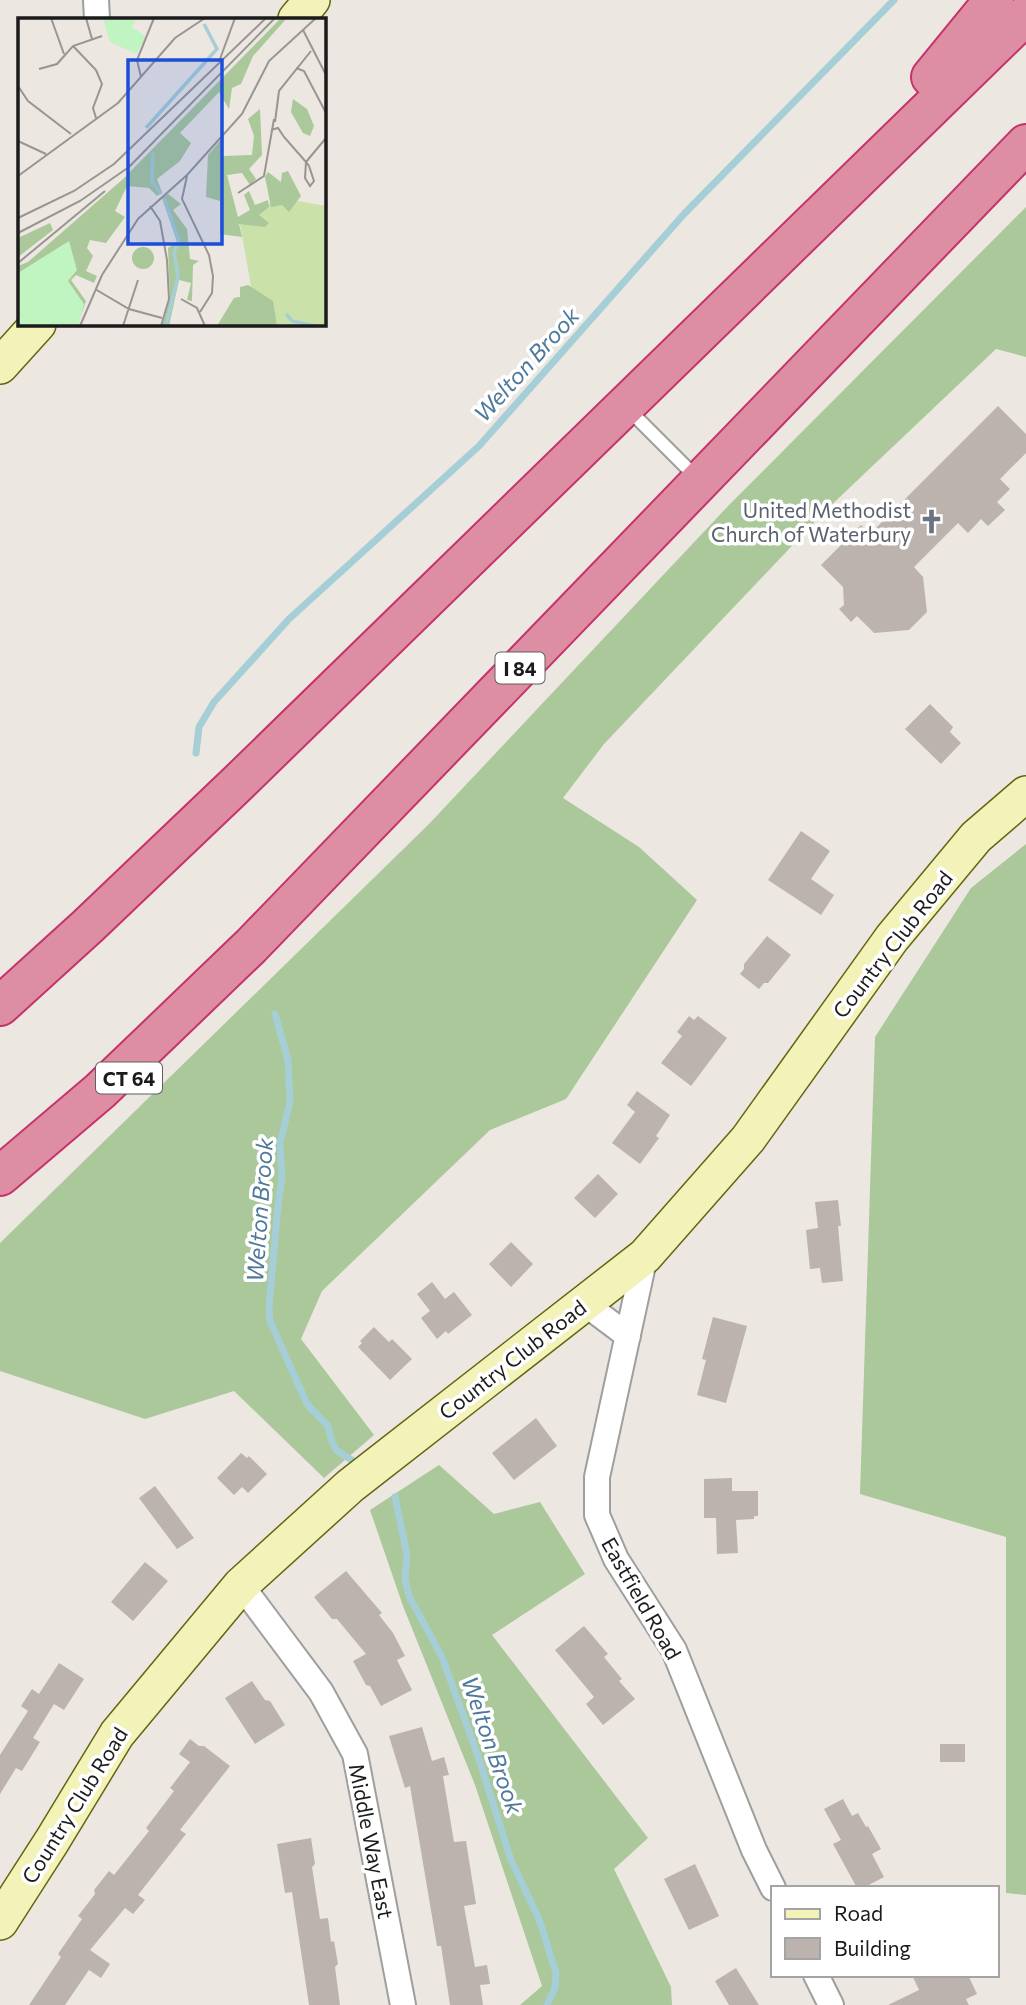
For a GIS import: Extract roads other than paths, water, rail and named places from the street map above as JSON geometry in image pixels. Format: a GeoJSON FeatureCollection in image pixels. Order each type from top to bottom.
{"type":"FeatureCollection","features":[{"type":"Feature","properties":{"kind":"highway"},"geometry":{"type":"LineString","coordinates":[[625,406],[928,80],[994,0]]}},
{"type":"Feature","properties":{"kind":"highway"},"geometry":{"type":"LineString","coordinates":[[0,1006],[153,865],[1026,15]]}},
{"type":"Feature","properties":{"kind":"highway","name":"I 84"},"geometry":{"type":"LineString","coordinates":[[0,1176],[100,1091],[251,946],[1026,144]]}},
{"type":"Feature","properties":{"kind":"highway","name":"CT 64"},"geometry":{"type":"LineString","coordinates":[[0,1202],[110,1099],[251,946]]}},
{"type":"Feature","properties":{"kind":"street"},"geometry":{"type":"LineString","coordinates":[[96,0],[97,18]]}},
{"type":"Feature","properties":{"kind":"street"},"geometry":{"type":"LineString","coordinates":[[297,18],[312,0]]}},
{"type":"Feature","properties":{"kind":"street"},"geometry":{"type":"LineString","coordinates":[[0,366],[36,326]]}},
{"type":"Feature","properties":{"kind":"street","name":"Country Club Road"},"geometry":{"type":"LineString","coordinates":[[0,1922],[117,1734],[242,1585],[350,1486],[645,1256],[748,1139],[892,937],[976,837],[1026,794]]}},
{"type":"Feature","properties":{"kind":"street","name":"Eastfield Road"},"geometry":{"type":"LineString","coordinates":[[645,1256],[597,1477],[597,1515],[616,1559],[674,1650],[771,1886]]}},
{"type":"Feature","properties":{"kind":"street"},"geometry":{"type":"LineString","coordinates":[[584,1303],[628,1336]]}},
{"type":"Feature","properties":{"kind":"street","name":"Middle Way East"},"geometry":{"type":"LineString","coordinates":[[242,1585],[321,1692],[355,1754],[403,2005]]}},
{"type":"Feature","properties":{"kind":"street"},"geometry":{"type":"LineString","coordinates":[[817,1977],[831,2005]]}},
{"type":"Feature","properties":{"kind":"lane"},"geometry":{"type":"LineString","coordinates":[[625,406],[700,481]]}},
{"type":"Feature","properties":{"kind":"waterway","name":"Welton Brook"},"geometry":{"type":"LineString","coordinates":[[196,753],[199,727],[214,702],[289,619],[479,446],[684,214],[894,0]]}},
{"type":"Feature","properties":{"kind":"waterway","name":"Welton Brook"},"geometry":{"type":"LineString","coordinates":[[275,1014],[288,1060],[290,1102],[280,1143],[282,1176],[270,1321],[307,1404],[328,1426],[336,1450],[358,1464]]}},
{"type":"Feature","properties":{"kind":"waterway","name":"Welton Brook"},"geometry":{"type":"LineString","coordinates":[[395,1497],[407,1555],[405,1579],[409,1596],[442,1657],[477,1753],[511,1860],[539,1919],[556,1973],[555,1988],[547,2005]]}},
{"type":"Feature","properties":{"kind":"place","name":"United Methodist Church of Waterbury"},"geometry":{"type":"Point","coordinates":[931,521]}}]}
